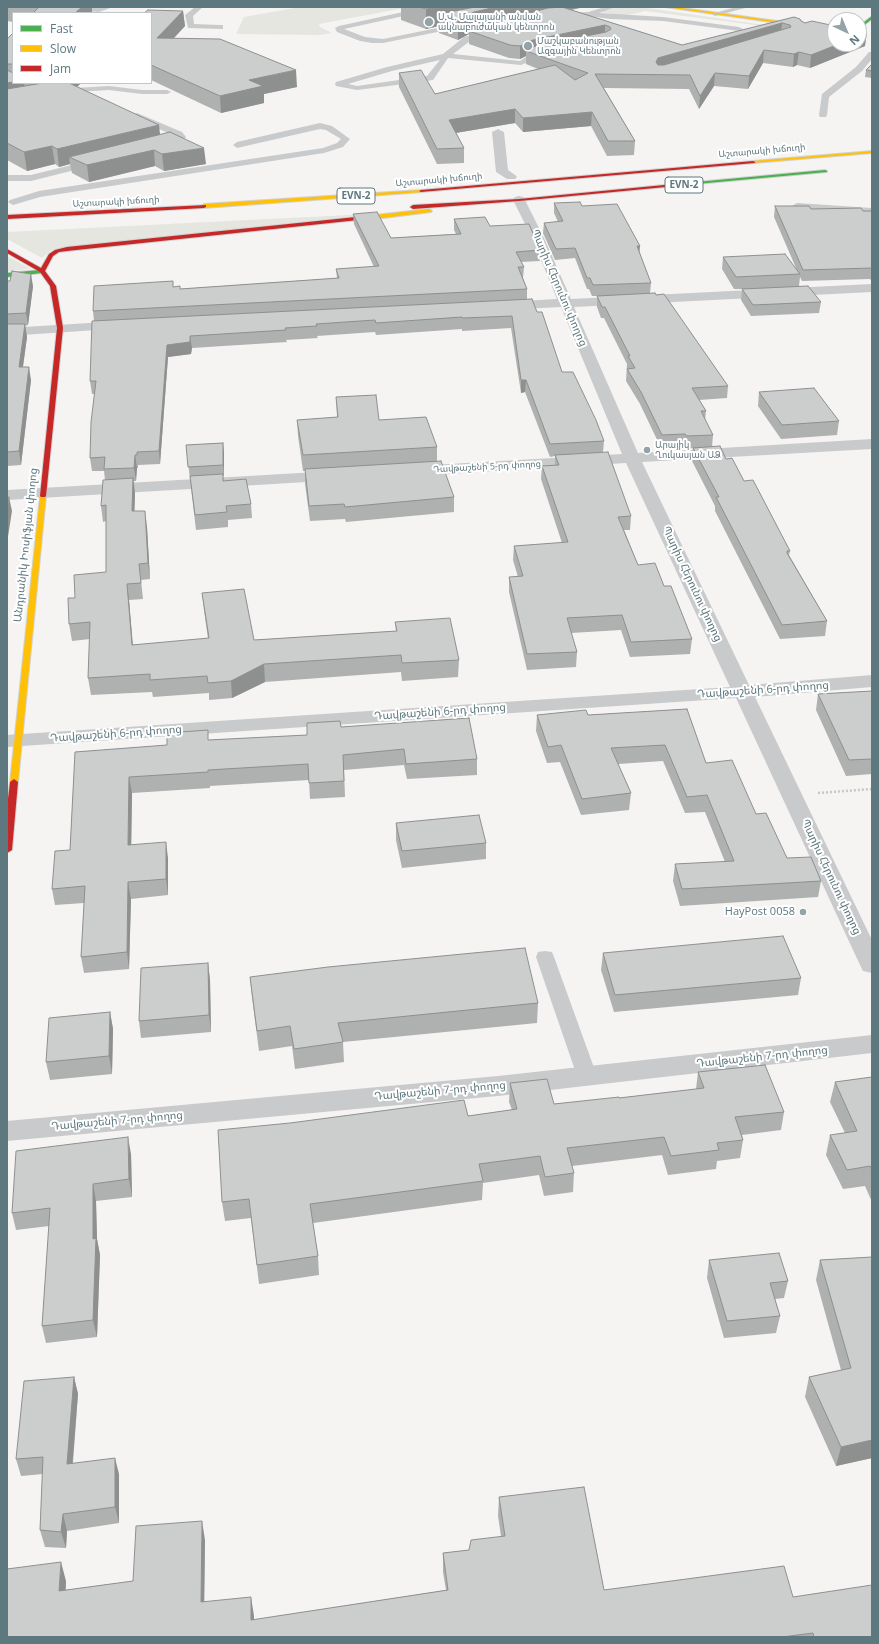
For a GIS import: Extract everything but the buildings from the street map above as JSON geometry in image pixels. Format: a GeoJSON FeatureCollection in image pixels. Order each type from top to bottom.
{"type":"FeatureCollection","features":[{"type":"Feature","properties":{"kind":"main road"},"geometry":{"type":"LineString","coordinates":[[667,7],[827,29]]}},
{"type":"Feature","properties":{"kind":"main road","name":"Աշտարակի խճուղի"},"geometry":{"type":"LineString","coordinates":[[7,217],[135,211],[349,197],[493,186],[872,152]]}},
{"type":"Feature","properties":{"kind":"main road"},"geometry":{"type":"LineString","coordinates":[[59,205],[102,204],[328,191],[511,177],[704,166]]}},
{"type":"Feature","properties":{"kind":"main road","name":"EVN-2"},"geometry":{"type":"LineString","coordinates":[[318,214],[519,200],[834,170]]}},
{"type":"Feature","properties":{"kind":"main road"},"geometry":{"type":"LineString","coordinates":[[42,272],[51,255],[57,251],[67,249],[409,213],[496,201]]}},
{"type":"Feature","properties":{"kind":"main road"},"geometry":{"type":"LineString","coordinates":[[10,202],[39,205]]}},
{"type":"Feature","properties":{"kind":"main road"},"geometry":{"type":"LineString","coordinates":[[7,251],[42,272]]}},
{"type":"Feature","properties":{"kind":"main road"},"geometry":{"type":"LineString","coordinates":[[7,275],[42,272]]}},
{"type":"Feature","properties":{"kind":"main road","name":"Անդրանիկ Իոսիֆյան փողոց"},"geometry":{"type":"LineString","coordinates":[[7,850],[13,740],[43,492],[60,328],[53,286],[42,272]]}},
{"type":"Feature","properties":{"kind":"street"},"geometry":{"type":"LineString","coordinates":[[498,132],[502,172],[511,177]]}},
{"type":"Feature","properties":{"kind":"street","name":"Պարիս Հերունու փողոց"},"geometry":{"type":"LineString","coordinates":[[519,200],[538,238],[632,458],[872,965]]}},
{"type":"Feature","properties":{"kind":"street"},"geometry":{"type":"LineString","coordinates":[[494,306],[872,288]]}},
{"type":"Feature","properties":{"kind":"street"},"geometry":{"type":"LineString","coordinates":[[7,332],[139,324]]}},
{"type":"Feature","properties":{"kind":"street","name":"Դավթաշենի 5-րդ փողոց"},"geometry":{"type":"LineString","coordinates":[[401,472],[872,444]]}},
{"type":"Feature","properties":{"kind":"street"},"geometry":{"type":"LineString","coordinates":[[7,495],[346,475]]}},
{"type":"Feature","properties":{"kind":"street","name":"Դավթաշենի 6-րդ փողոց"},"geometry":{"type":"LineString","coordinates":[[13,740],[743,692],[872,681]]}},
{"type":"Feature","properties":{"kind":"street","name":"Դավթաշենի 7-րդ փողոց"},"geometry":{"type":"LineString","coordinates":[[7,1131],[498,1086],[872,1044]]}},
{"type":"Feature","properties":{"kind":"lane"},"geometry":{"type":"LineString","coordinates":[[56,7],[86,10],[99,10],[109,7]]}},
{"type":"Feature","properties":{"kind":"lane"},"geometry":{"type":"LineString","coordinates":[[199,7],[189,15],[191,26],[220,27]]}},
{"type":"Feature","properties":{"kind":"lane"},"geometry":{"type":"LineString","coordinates":[[436,7],[339,28],[340,30],[363,39],[383,41],[473,23]]}},
{"type":"Feature","properties":{"kind":"lane"},"geometry":{"type":"LineString","coordinates":[[554,17],[589,14],[612,7]]}},
{"type":"Feature","properties":{"kind":"lane"},"geometry":{"type":"LineString","coordinates":[[715,14],[745,7]]}},
{"type":"Feature","properties":{"kind":"lane"},"geometry":{"type":"LineString","coordinates":[[589,14],[610,17],[663,19],[739,29]]}},
{"type":"Feature","properties":{"kind":"lane"},"geometry":{"type":"LineString","coordinates":[[804,32],[817,28]]}},
{"type":"Feature","properties":{"kind":"lane"},"geometry":{"type":"LineString","coordinates":[[500,29],[467,39],[446,56],[430,78],[356,88],[339,84],[390,69],[446,56],[521,63],[534,56],[556,50]]}},
{"type":"Feature","properties":{"kind":"lane"},"geometry":{"type":"LineString","coordinates":[[823,115],[825,96],[859,69],[872,54]]}},
{"type":"Feature","properties":{"kind":"lane"},"geometry":{"type":"LineString","coordinates":[[52,94],[75,90],[109,88],[142,92],[167,92]]}},
{"type":"Feature","properties":{"kind":"lane"},"geometry":{"type":"LineString","coordinates":[[75,90],[96,99]]}},
{"type":"Feature","properties":{"kind":"lane"},"geometry":{"type":"LineString","coordinates":[[125,111],[179,134],[182,137],[178,141],[154,149]]}},
{"type":"Feature","properties":{"kind":"lane"},"geometry":{"type":"LineString","coordinates":[[10,202],[39,194],[324,150],[340,144],[346,139],[328,128],[320,126],[237,145]]}},
{"type":"Feature","properties":{"kind":"lane"},"geometry":{"type":"LineString","coordinates":[[7,178],[30,178],[100,162]]}},
{"type":"Feature","properties":{"kind":"lane"},"geometry":{"type":"LineString","coordinates":[[798,206],[872,211]]}},
{"type":"Feature","properties":{"kind":"lane"},"geometry":{"type":"LineString","coordinates":[[546,957],[587,1076]]}},
{"type":"Feature","properties":{"kind":"path"},"geometry":{"type":"LineString","coordinates":[[792,795],[872,789]]}},
{"type":"Feature","properties":{"kind":"shaded area"},"geometry":{"type":"Polygon","coordinates":[[[300,7],[410,7],[319,24],[320,27],[332,33],[319,35],[236,34],[244,17],[300,7]]]}},
{"type":"Feature","properties":{"kind":"shaded area"},"geometry":{"type":"Polygon","coordinates":[[[619,7],[641,7],[778,27],[645,11],[624,16],[600,12],[619,7]]]}},
{"type":"Feature","properties":{"kind":"shaded area"},"geometry":{"type":"Polygon","coordinates":[[[370,214],[52,250],[42,258],[7,239],[7,232],[370,214]]]}},
{"type":"Feature","properties":{"kind":"shaded area"},"geometry":{"type":"Polygon","coordinates":[[[7,256],[31,269],[7,271],[7,256]]]}},
{"type":"Feature","properties":{"kind":"traffic: fast"},"geometry":{"type":"LineString","coordinates":[[867,21],[872,17]]}},
{"type":"Feature","properties":{"kind":"traffic: fast"},"geometry":{"type":"LineString","coordinates":[[664,186],[825,171]]}},
{"type":"Feature","properties":{"kind":"traffic: fast"},"geometry":{"type":"LineString","coordinates":[[7,275],[40,272]]}},
{"type":"Feature","properties":{"kind":"traffic: slow"},"geometry":{"type":"LineString","coordinates":[[667,7],[827,29]]}},
{"type":"Feature","properties":{"kind":"traffic: slow"},"geometry":{"type":"LineString","coordinates":[[753,162],[872,152]]}},
{"type":"Feature","properties":{"kind":"traffic: slow"},"geometry":{"type":"LineString","coordinates":[[204,206],[421,191]]}},
{"type":"Feature","properties":{"kind":"traffic: slow"},"geometry":{"type":"LineString","coordinates":[[375,217],[429,211]]}},
{"type":"Feature","properties":{"kind":"traffic: slow"},"geometry":{"type":"LineString","coordinates":[[14,782],[43,496]]}},
{"type":"Feature","properties":{"kind":"traffic: jam"},"geometry":{"type":"LineString","coordinates":[[421,191],[753,162]]}},
{"type":"Feature","properties":{"kind":"traffic: jam"},"geometry":{"type":"LineString","coordinates":[[413,207],[519,200],[664,186]]}},
{"type":"Feature","properties":{"kind":"traffic: jam"},"geometry":{"type":"LineString","coordinates":[[7,217],[204,206]]}},
{"type":"Feature","properties":{"kind":"traffic: jam"},"geometry":{"type":"LineString","coordinates":[[42,271],[51,255],[57,251],[67,249],[375,217]]}},
{"type":"Feature","properties":{"kind":"traffic: jam"},"geometry":{"type":"LineString","coordinates":[[7,251],[42,271],[53,286],[60,328],[43,496]]}},
{"type":"Feature","properties":{"kind":"traffic: jam"},"geometry":{"type":"LineString","coordinates":[[7,850],[14,782]]}},
{"type":"Feature","properties":{"kind":"place","name":"Ս.Վ. Մալայանի անվան ակնաբուժական կենտրոն"},"geometry":{"type":"Point","coordinates":[429,22]}},
{"type":"Feature","properties":{"kind":"place","name":"Մաշկաբանության Ազգային Կենտրոն"},"geometry":{"type":"Point","coordinates":[528,46]}},
{"type":"Feature","properties":{"kind":"place","name":"Արայիկ Ղուկասյան ԱՁ"},"geometry":{"type":"Point","coordinates":[647,450]}},
{"type":"Feature","properties":{"kind":"place","name":"HayPost 0058"},"geometry":{"type":"Point","coordinates":[803,912]}}]}
